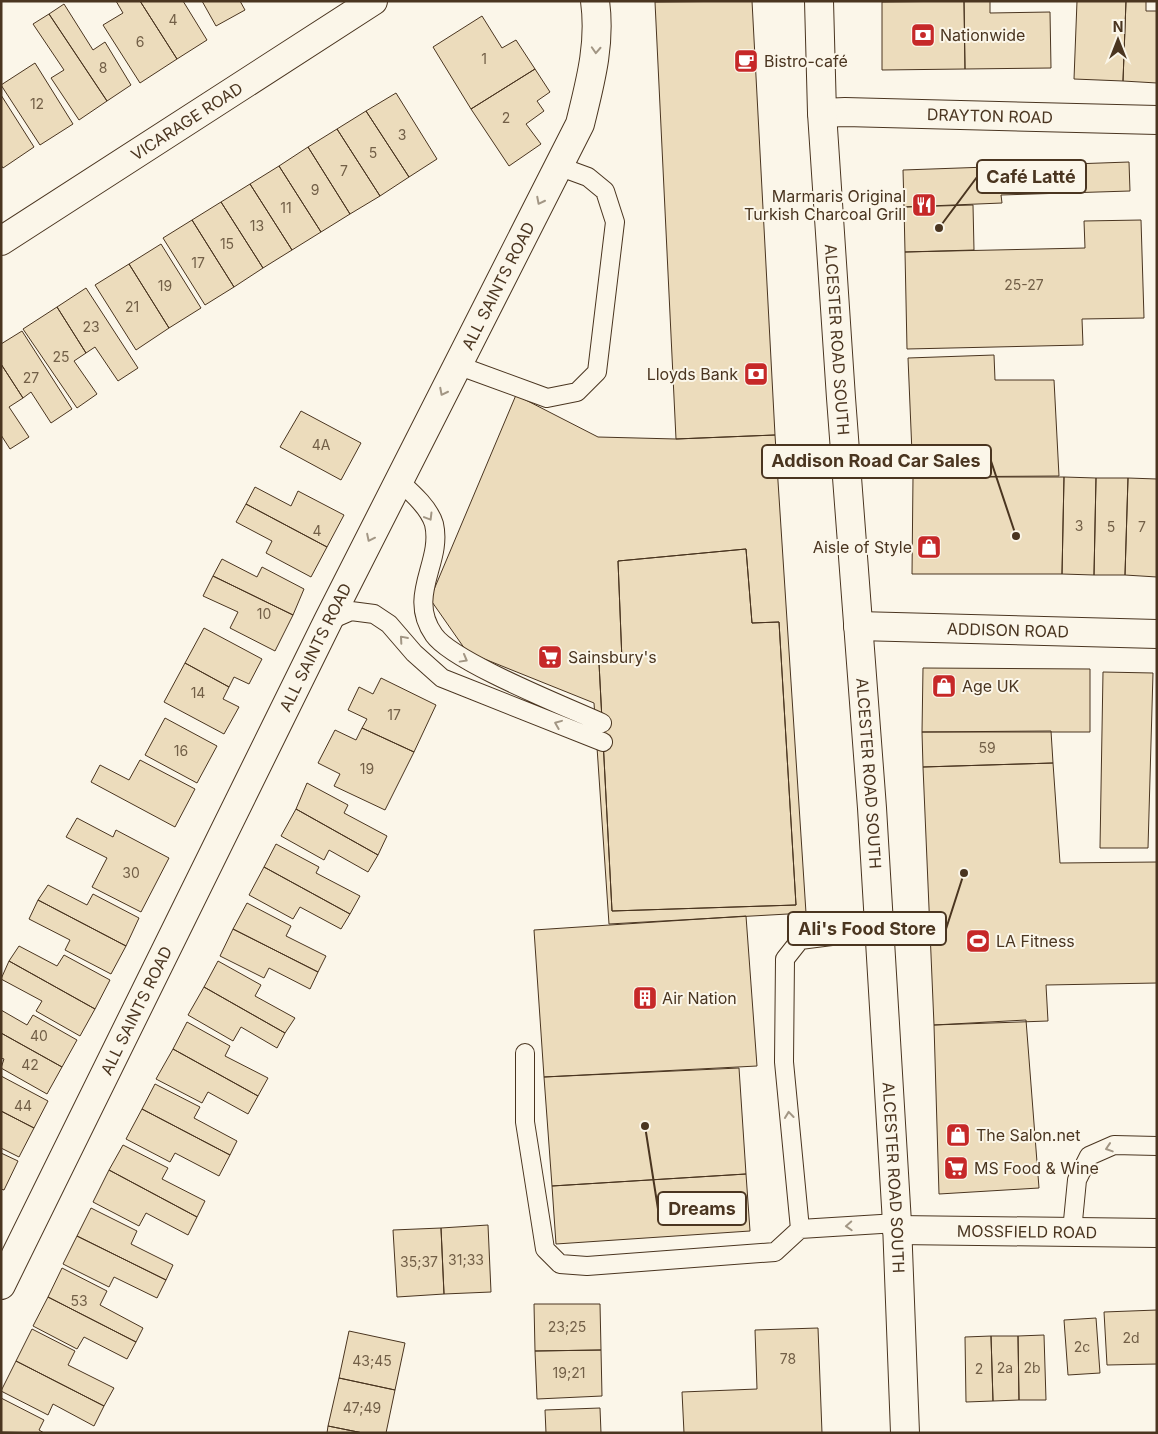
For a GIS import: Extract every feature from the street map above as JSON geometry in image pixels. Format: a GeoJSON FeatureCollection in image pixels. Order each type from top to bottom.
{"type":"FeatureCollection","features":[{"type":"Feature","properties":{"kind":"main road","name":"VICARAGE ROAD"},"geometry":{"type":"LineString","coordinates":[[1,241],[373,1]]}},
{"type":"Feature","properties":{"kind":"main road","name":"ALL SAINTS ROAD"},"geometry":{"type":"LineString","coordinates":[[1,1285],[398,480],[580,124],[595,66],[598,18],[595,1]]}},
{"type":"Feature","properties":{"kind":"main road","name":"ALCESTER ROAD SOUTH"},"geometry":{"type":"LineString","coordinates":[[819,1],[822,114],[879,930],[897,1227],[904,1433]]}},
{"type":"Feature","properties":{"kind":"main road","name":"DRAYTON ROAD"},"geometry":{"type":"LineString","coordinates":[[822,114],[845,112],[1157,120]]}},
{"type":"Feature","properties":{"kind":"main road","name":"ADDISON ROAD"},"geometry":{"type":"LineString","coordinates":[[858,626],[1157,634]]}},
{"type":"Feature","properties":{"kind":"main road","name":"MOSSFIELD ROAD"},"geometry":{"type":"LineString","coordinates":[[897,1227],[1157,1233]]}},
{"type":"Feature","properties":{"kind":"lane"},"geometry":{"type":"LineString","coordinates":[[457,365],[547,398],[578,392],[597,372],[615,222],[604,191],[588,177],[558,166]]}},
{"type":"Feature","properties":{"kind":"lane"},"geometry":{"type":"LineString","coordinates":[[398,480],[418,499],[434,523],[435,547],[423,594],[424,613],[434,635],[450,651],[602,723]]}},
{"type":"Feature","properties":{"kind":"lane"},"geometry":{"type":"LineString","coordinates":[[328,621],[351,611],[374,614],[388,624],[414,653],[442,678],[603,742]]}},
{"type":"Feature","properties":{"kind":"lane"},"geometry":{"type":"LineString","coordinates":[[800,1229],[784,1062],[785,959],[800,940],[879,930]]}},
{"type":"Feature","properties":{"kind":"lane"},"geometry":{"type":"LineString","coordinates":[[525,1053],[525,1122],[545,1249],[560,1264],[586,1266],[775,1252],[800,1229],[897,1227]]}},
{"type":"Feature","properties":{"kind":"lane"},"geometry":{"type":"LineString","coordinates":[[1072,1231],[1077,1180],[1089,1156],[1114,1146],[1157,1146]]}},
{"type":"Feature","properties":{"kind":"building"},"geometry":{"type":"Polygon","coordinates":[[[116,1],[140,1],[177,59],[140,83],[103,25],[123,13],[116,1]]]}},
{"type":"Feature","properties":{"kind":"building"},"geometry":{"type":"Polygon","coordinates":[[[140,1],[183,1],[207,40],[177,59],[140,1]]]}},
{"type":"Feature","properties":{"kind":"building"},"geometry":{"type":"Polygon","coordinates":[[[202,1],[240,1],[245,10],[216,26],[202,1]]]}},
{"type":"Feature","properties":{"kind":"building"},"geometry":{"type":"Polygon","coordinates":[[[752,1],[775,435],[676,439],[655,2],[752,1]]]}},
{"type":"Feature","properties":{"kind":"building","name":"Nationwide"},"geometry":{"type":"Polygon","coordinates":[[[964,1],[965,69],[882,70],[882,2],[964,1]]]}},
{"type":"Feature","properties":{"kind":"building"},"geometry":{"type":"Polygon","coordinates":[[[964,1],[990,1],[990,13],[1050,12],[1051,68],[965,69],[964,1]]]}},
{"type":"Feature","properties":{"kind":"building"},"geometry":{"type":"Polygon","coordinates":[[[1077,1],[1126,1],[1123,81],[1074,79],[1077,1]]]}},
{"type":"Feature","properties":{"kind":"building"},"geometry":{"type":"Polygon","coordinates":[[[1126,1],[1146,1],[1146,11],[1157,11],[1157,83],[1123,81],[1126,1]]]}},
{"type":"Feature","properties":{"kind":"building"},"geometry":{"type":"Polygon","coordinates":[[[64,4],[93,50],[105,42],[131,85],[107,101],[49,14],[64,4]]]}},
{"type":"Feature","properties":{"kind":"building"},"geometry":{"type":"Polygon","coordinates":[[[49,14],[107,101],[79,120],[51,78],[64,70],[33,24],[49,14]]]}},
{"type":"Feature","properties":{"kind":"building"},"geometry":{"type":"Polygon","coordinates":[[[482,16],[502,48],[516,40],[535,69],[471,109],[433,47],[482,16]]]}},
{"type":"Feature","properties":{"kind":"building"},"geometry":{"type":"Polygon","coordinates":[[[35,63],[73,124],[40,145],[1,85],[35,63]]]}},
{"type":"Feature","properties":{"kind":"building"},"geometry":{"type":"Polygon","coordinates":[[[535,69],[550,92],[537,101],[544,111],[526,124],[541,144],[509,166],[471,109],[535,69]]]}},
{"type":"Feature","properties":{"kind":"building"},"geometry":{"type":"Polygon","coordinates":[[[396,93],[437,159],[409,177],[366,111],[396,93]]]}},
{"type":"Feature","properties":{"kind":"building"},"geometry":{"type":"Polygon","coordinates":[[[1,95],[34,147],[3,168],[1,165],[1,95]]]}},
{"type":"Feature","properties":{"kind":"building"},"geometry":{"type":"Polygon","coordinates":[[[366,111],[409,177],[380,196],[337,129],[366,111]]]}},
{"type":"Feature","properties":{"kind":"building"},"geometry":{"type":"Polygon","coordinates":[[[337,129],[380,196],[350,214],[308,147],[337,129]]]}},
{"type":"Feature","properties":{"kind":"building"},"geometry":{"type":"Polygon","coordinates":[[[308,147],[350,214],[321,232],[279,166],[308,147]]]}},
{"type":"Feature","properties":{"kind":"building"},"geometry":{"type":"Polygon","coordinates":[[[1129,162],[1130,191],[1001,195],[1002,203],[904,207],[903,170],[1129,162]]]}},
{"type":"Feature","properties":{"kind":"building"},"geometry":{"type":"Polygon","coordinates":[[[279,166],[321,232],[292,250],[250,184],[279,166]]]}},
{"type":"Feature","properties":{"kind":"building"},"geometry":{"type":"Polygon","coordinates":[[[250,184],[292,250],[263,268],[221,202],[250,184]]]}},
{"type":"Feature","properties":{"kind":"building"},"geometry":{"type":"Polygon","coordinates":[[[221,202],[263,268],[234,287],[192,220],[221,202]]]}},
{"type":"Feature","properties":{"kind":"building"},"geometry":{"type":"Polygon","coordinates":[[[973,205],[974,250],[905,252],[904,207],[973,205]]]}},
{"type":"Feature","properties":{"kind":"building"},"geometry":{"type":"Polygon","coordinates":[[[192,220],[234,287],[205,305],[163,238],[192,220]]]}},
{"type":"Feature","properties":{"kind":"building"},"geometry":{"type":"Polygon","coordinates":[[[1141,220],[1144,318],[1082,319],[1083,345],[907,349],[905,252],[1085,248],[1084,221],[1141,220]]]}},
{"type":"Feature","properties":{"kind":"building"},"geometry":{"type":"Polygon","coordinates":[[[161,244],[201,308],[169,328],[129,264],[161,244]]]}},
{"type":"Feature","properties":{"kind":"building"},"geometry":{"type":"Polygon","coordinates":[[[129,264],[169,328],[136,350],[95,285],[129,264]]]}},
{"type":"Feature","properties":{"kind":"building"},"geometry":{"type":"Polygon","coordinates":[[[86,288],[138,368],[118,381],[95,347],[86,353],[57,307],[86,288]]]}},
{"type":"Feature","properties":{"kind":"building"},"geometry":{"type":"Polygon","coordinates":[[[57,307],[86,353],[74,361],[97,394],[77,408],[23,329],[57,307]]]}},
{"type":"Feature","properties":{"kind":"building"},"geometry":{"type":"Polygon","coordinates":[[[22,331],[72,409],[51,423],[31,392],[23,398],[1,364],[1,344],[22,331]]]}},
{"type":"Feature","properties":{"kind":"building"},"geometry":{"type":"Polygon","coordinates":[[[994,355],[995,380],[1054,380],[1059,476],[913,477],[908,358],[994,355]]]}},
{"type":"Feature","properties":{"kind":"building"},"geometry":{"type":"Polygon","coordinates":[[[1,364],[23,398],[9,407],[29,437],[10,449],[1,435],[1,364]]]}},
{"type":"Feature","properties":{"kind":"building","name":"Sainsbury's"},"geometry":{"type":"Polygon","coordinates":[[[516,395],[598,437],[676,439],[775,435],[806,913],[609,924],[594,703],[467,652],[430,599],[516,395]],[[746,549],[618,561],[622,661],[599,663],[612,911],[796,905],[779,622],[752,623],[746,549]]]}},
{"type":"Feature","properties":{"kind":"building"},"geometry":{"type":"Polygon","coordinates":[[[301,411],[361,443],[341,480],[280,447],[301,411]]]}},
{"type":"Feature","properties":{"kind":"building"},"geometry":{"type":"Polygon","coordinates":[[[913,477],[1064,477],[1062,574],[912,574],[913,477]]]}},
{"type":"Feature","properties":{"kind":"building"},"geometry":{"type":"Polygon","coordinates":[[[1064,477],[1096,478],[1094,575],[1062,574],[1064,477]]]}},
{"type":"Feature","properties":{"kind":"building"},"geometry":{"type":"Polygon","coordinates":[[[1096,478],[1128,478],[1125,575],[1094,575],[1096,478]]]}},
{"type":"Feature","properties":{"kind":"building"},"geometry":{"type":"Polygon","coordinates":[[[1128,478],[1157,479],[1157,577],[1125,575],[1128,478]]]}},
{"type":"Feature","properties":{"kind":"building"},"geometry":{"type":"Polygon","coordinates":[[[255,487],[291,506],[298,491],[344,515],[327,547],[246,504],[255,487]]]}},
{"type":"Feature","properties":{"kind":"building"},"geometry":{"type":"Polygon","coordinates":[[[246,504],[327,547],[311,577],[266,553],[272,541],[236,522],[246,504]]]}},
{"type":"Feature","properties":{"kind":"building"},"geometry":{"type":"Polygon","coordinates":[[[746,549],[752,623],[779,622],[796,905],[612,911],[599,663],[622,661],[618,561],[746,549]]]}},
{"type":"Feature","properties":{"kind":"building"},"geometry":{"type":"Polygon","coordinates":[[[222,559],[257,577],[262,567],[304,589],[293,615],[213,576],[222,559]]]}},
{"type":"Feature","properties":{"kind":"building"},"geometry":{"type":"Polygon","coordinates":[[[213,576],[293,615],[275,651],[230,628],[238,612],[203,596],[213,576]]]}},
{"type":"Feature","properties":{"kind":"building"},"geometry":{"type":"Polygon","coordinates":[[[204,628],[262,659],[249,684],[234,677],[229,687],[185,663],[204,628]]]}},
{"type":"Feature","properties":{"kind":"building"},"geometry":{"type":"Polygon","coordinates":[[[185,663],[229,687],[223,699],[239,707],[224,734],[164,702],[185,663]]]}},
{"type":"Feature","properties":{"kind":"building"},"geometry":{"type":"Polygon","coordinates":[[[923,668],[1090,669],[1090,732],[922,732],[923,668]]]}},
{"type":"Feature","properties":{"kind":"building"},"geometry":{"type":"Polygon","coordinates":[[[1103,672],[1153,673],[1148,848],[1100,848],[1103,672]]]}},
{"type":"Feature","properties":{"kind":"building"},"geometry":{"type":"Polygon","coordinates":[[[381,678],[436,705],[414,752],[362,728],[367,719],[348,710],[359,687],[373,694],[381,678]]]}},
{"type":"Feature","properties":{"kind":"building"},"geometry":{"type":"Polygon","coordinates":[[[165,718],[217,746],[197,783],[145,755],[165,718]]]}},
{"type":"Feature","properties":{"kind":"building"},"geometry":{"type":"Polygon","coordinates":[[[362,728],[414,752],[385,810],[334,786],[340,774],[318,763],[335,730],[356,740],[362,728]]]}},
{"type":"Feature","properties":{"kind":"building"},"geometry":{"type":"Polygon","coordinates":[[[1051,731],[1053,763],[923,767],[922,732],[1051,731]]]}},
{"type":"Feature","properties":{"kind":"building"},"geometry":{"type":"Polygon","coordinates":[[[140,760],[195,789],[175,827],[91,782],[100,765],[129,780],[140,760]]]}},
{"type":"Feature","properties":{"kind":"building"},"geometry":{"type":"Polygon","coordinates":[[[1053,763],[1060,863],[1157,862],[1157,983],[1046,985],[1048,1021],[934,1025],[923,767],[1053,763]]]}},
{"type":"Feature","properties":{"kind":"building"},"geometry":{"type":"Polygon","coordinates":[[[307,783],[348,805],[344,813],[387,836],[378,855],[296,809],[307,783]]]}},
{"type":"Feature","properties":{"kind":"building"},"geometry":{"type":"Polygon","coordinates":[[[296,809],[378,855],[368,872],[329,850],[324,860],[281,836],[296,809]]]}},
{"type":"Feature","properties":{"kind":"building"},"geometry":{"type":"Polygon","coordinates":[[[77,818],[113,837],[116,830],[169,858],[141,912],[92,887],[107,858],[66,837],[77,818]]]}},
{"type":"Feature","properties":{"kind":"building"},"geometry":{"type":"Polygon","coordinates":[[[276,844],[319,867],[316,873],[360,896],[350,914],[264,867],[276,844]]]}},
{"type":"Feature","properties":{"kind":"building"},"geometry":{"type":"Polygon","coordinates":[[[264,867],[350,914],[341,929],[300,907],[293,919],[249,895],[264,867]]]}},
{"type":"Feature","properties":{"kind":"building"},"geometry":{"type":"Polygon","coordinates":[[[48,885],[87,905],[93,894],[139,918],[126,946],[38,900],[48,885]]]}},
{"type":"Feature","properties":{"kind":"building"},"geometry":{"type":"Polygon","coordinates":[[[38,900],[126,946],[111,974],[65,950],[70,940],[29,919],[38,900]]]}},
{"type":"Feature","properties":{"kind":"building"},"geometry":{"type":"Polygon","coordinates":[[[247,903],[291,926],[286,936],[326,956],[318,972],[233,929],[247,903]]]}},
{"type":"Feature","properties":{"kind":"building","name":"Air Nation"},"geometry":{"type":"Polygon","coordinates":[[[746,916],[757,1066],[544,1077],[534,930],[746,916]]]}},
{"type":"Feature","properties":{"kind":"building"},"geometry":{"type":"Polygon","coordinates":[[[233,929],[318,972],[310,989],[269,968],[264,978],[220,956],[233,929]]]}},
{"type":"Feature","properties":{"kind":"building"},"geometry":{"type":"Polygon","coordinates":[[[19,946],[57,966],[64,955],[110,980],[95,1009],[9,961],[19,946]]]}},
{"type":"Feature","properties":{"kind":"building"},"geometry":{"type":"Polygon","coordinates":[[[9,961],[95,1009],[80,1036],[36,1011],[42,1001],[1,979],[9,961]]]}},
{"type":"Feature","properties":{"kind":"building"},"geometry":{"type":"Polygon","coordinates":[[[218,961],[261,985],[255,996],[295,1018],[285,1033],[204,987],[218,961]]]}},
{"type":"Feature","properties":{"kind":"building"},"geometry":{"type":"Polygon","coordinates":[[[204,987],[285,1033],[277,1048],[241,1027],[233,1041],[188,1015],[204,987]]]}},
{"type":"Feature","properties":{"kind":"building"},"geometry":{"type":"Polygon","coordinates":[[[1,1010],[27,1025],[33,1015],[77,1040],[62,1067],[1,1033],[1,1010]]]}},
{"type":"Feature","properties":{"kind":"building"},"geometry":{"type":"Polygon","coordinates":[[[1026,1020],[1039,1188],[939,1194],[934,1025],[1026,1020]]]}},
{"type":"Feature","properties":{"kind":"building"},"geometry":{"type":"Polygon","coordinates":[[[187,1022],[230,1046],[225,1056],[268,1078],[258,1096],[173,1049],[187,1022]]]}},
{"type":"Feature","properties":{"kind":"building"},"geometry":{"type":"Polygon","coordinates":[[[1,1033],[62,1067],[47,1094],[1,1068],[4,1059],[1,1058],[1,1033]]]}},
{"type":"Feature","properties":{"kind":"building"},"geometry":{"type":"Polygon","coordinates":[[[173,1049],[258,1096],[248,1114],[208,1092],[202,1103],[156,1079],[173,1049]]]}},
{"type":"Feature","properties":{"kind":"building"},"geometry":{"type":"Polygon","coordinates":[[[739,1068],[746,1174],[552,1186],[544,1077],[739,1068]]]}},
{"type":"Feature","properties":{"kind":"building"},"geometry":{"type":"Polygon","coordinates":[[[1,1076],[48,1101],[34,1128],[1,1111],[1,1076]]]}},
{"type":"Feature","properties":{"kind":"building"},"geometry":{"type":"Polygon","coordinates":[[[155,1084],[200,1107],[194,1118],[237,1141],[230,1155],[142,1109],[155,1084]]]}},
{"type":"Feature","properties":{"kind":"building"},"geometry":{"type":"Polygon","coordinates":[[[142,1109],[230,1155],[219,1176],[175,1153],[170,1162],[126,1139],[142,1109]]]}},
{"type":"Feature","properties":{"kind":"building"},"geometry":{"type":"Polygon","coordinates":[[[1,1111],[34,1128],[19,1157],[1,1148],[1,1111]]]}},
{"type":"Feature","properties":{"kind":"building"},"geometry":{"type":"Polygon","coordinates":[[[123,1145],[168,1168],[162,1179],[205,1201],[197,1217],[109,1170],[123,1145]]]}},
{"type":"Feature","properties":{"kind":"building"},"geometry":{"type":"Polygon","coordinates":[[[1,1153],[18,1161],[4,1190],[1,1189],[1,1153]]]}},
{"type":"Feature","properties":{"kind":"building"},"geometry":{"type":"Polygon","coordinates":[[[109,1170],[197,1217],[188,1235],[146,1213],[139,1226],[93,1202],[109,1170]]]}},
{"type":"Feature","properties":{"kind":"building"},"geometry":{"type":"Polygon","coordinates":[[[746,1174],[750,1231],[556,1244],[552,1186],[746,1174]]]}},
{"type":"Feature","properties":{"kind":"building"},"geometry":{"type":"Polygon","coordinates":[[[91,1208],[137,1231],[131,1244],[173,1265],[166,1280],[77,1236],[91,1208]]]}},
{"type":"Feature","properties":{"kind":"building"},"geometry":{"type":"Polygon","coordinates":[[[488,1225],[491,1292],[444,1294],[441,1228],[488,1225]]]}},
{"type":"Feature","properties":{"kind":"building"},"geometry":{"type":"Polygon","coordinates":[[[441,1228],[444,1294],[397,1297],[393,1230],[441,1228]]]}},
{"type":"Feature","properties":{"kind":"building"},"geometry":{"type":"Polygon","coordinates":[[[77,1236],[166,1280],[157,1298],[114,1277],[109,1287],[63,1264],[77,1236]]]}},
{"type":"Feature","properties":{"kind":"building"},"geometry":{"type":"Polygon","coordinates":[[[62,1268],[107,1291],[100,1305],[143,1328],[136,1342],[48,1297],[62,1268]]]}},
{"type":"Feature","properties":{"kind":"building"},"geometry":{"type":"Polygon","coordinates":[[[48,1297],[136,1342],[127,1359],[84,1337],[77,1349],[33,1326],[48,1297]]]}},
{"type":"Feature","properties":{"kind":"building"},"geometry":{"type":"Polygon","coordinates":[[[534,1304],[600,1304],[601,1350],[535,1351],[534,1304]]]}},
{"type":"Feature","properties":{"kind":"building"},"geometry":{"type":"Polygon","coordinates":[[[1157,1310],[1157,1364],[1107,1365],[1104,1312],[1157,1310]]]}},
{"type":"Feature","properties":{"kind":"building"},"geometry":{"type":"Polygon","coordinates":[[[1096,1318],[1100,1373],[1068,1375],[1064,1320],[1096,1318]]]}},
{"type":"Feature","properties":{"kind":"building"},"geometry":{"type":"Polygon","coordinates":[[[818,1328],[822,1433],[684,1433],[682,1392],[757,1389],[755,1330],[818,1328]]]}},
{"type":"Feature","properties":{"kind":"building"},"geometry":{"type":"Polygon","coordinates":[[[32,1329],[75,1351],[68,1365],[114,1388],[104,1406],[16,1361],[32,1329]]]}},
{"type":"Feature","properties":{"kind":"building"},"geometry":{"type":"Polygon","coordinates":[[[349,1331],[405,1343],[395,1390],[339,1378],[349,1331]]]}},
{"type":"Feature","properties":{"kind":"building"},"geometry":{"type":"Polygon","coordinates":[[[1044,1335],[1046,1400],[1019,1400],[1018,1336],[1044,1335]]]}},
{"type":"Feature","properties":{"kind":"building"},"geometry":{"type":"Polygon","coordinates":[[[991,1336],[993,1401],[966,1402],[965,1337],[991,1336]]]}},
{"type":"Feature","properties":{"kind":"building"},"geometry":{"type":"Polygon","coordinates":[[[991,1336],[1018,1336],[1019,1400],[993,1401],[991,1336]]]}},
{"type":"Feature","properties":{"kind":"building"},"geometry":{"type":"Polygon","coordinates":[[[601,1350],[602,1396],[537,1399],[535,1351],[601,1350]]]}},
{"type":"Feature","properties":{"kind":"building"},"geometry":{"type":"Polygon","coordinates":[[[16,1361],[104,1406],[94,1426],[53,1404],[48,1415],[1,1391],[16,1361]]]}},
{"type":"Feature","properties":{"kind":"building"},"geometry":{"type":"Polygon","coordinates":[[[339,1378],[395,1390],[386,1433],[363,1433],[328,1426],[339,1378]]]}},
{"type":"Feature","properties":{"kind":"building"},"geometry":{"type":"Polygon","coordinates":[[[1,1398],[44,1420],[39,1430],[44,1433],[1,1432],[1,1398]]]}},
{"type":"Feature","properties":{"kind":"building"},"geometry":{"type":"Polygon","coordinates":[[[600,1408],[601,1433],[546,1433],[545,1410],[600,1408]]]}},
{"type":"Feature","properties":{"kind":"building"},"geometry":{"type":"Polygon","coordinates":[[[328,1426],[363,1433],[327,1433],[328,1426]]]}},
{"type":"Feature","properties":{"kind":"place","name":"Nationwide"},"geometry":{"type":"Point","coordinates":[923,35]}},
{"type":"Feature","properties":{"kind":"place","name":"Bistro-café"},"geometry":{"type":"Point","coordinates":[746,61]}},
{"type":"Feature","properties":{"kind":"place","name":"Marmaris Original Turkish Charcoal Grill"},"geometry":{"type":"Point","coordinates":[924,205]}},
{"type":"Feature","properties":{"kind":"place","name":"Café Latté"},"geometry":{"type":"Point","coordinates":[939,228]}},
{"type":"Feature","properties":{"kind":"place","name":"Lloyds Bank"},"geometry":{"type":"Point","coordinates":[756,374]}},
{"type":"Feature","properties":{"kind":"place","name":"Addison Road Car Sales"},"geometry":{"type":"Point","coordinates":[1016,536]}},
{"type":"Feature","properties":{"kind":"place","name":"Aisle of Style"},"geometry":{"type":"Point","coordinates":[929,547]}},
{"type":"Feature","properties":{"kind":"place","name":"Sainsbury's"},"geometry":{"type":"Point","coordinates":[550,657]}},
{"type":"Feature","properties":{"kind":"place","name":"Age UK"},"geometry":{"type":"Point","coordinates":[944,686]}},
{"type":"Feature","properties":{"kind":"place","name":"Ali's Food Store"},"geometry":{"type":"Point","coordinates":[964,873]}},
{"type":"Feature","properties":{"kind":"place","name":"LA Fitness"},"geometry":{"type":"Point","coordinates":[978,941]}},
{"type":"Feature","properties":{"kind":"place","name":"Air Nation"},"geometry":{"type":"Point","coordinates":[645,998]}},
{"type":"Feature","properties":{"kind":"place","name":"Dreams"},"geometry":{"type":"Point","coordinates":[645,1126]}},
{"type":"Feature","properties":{"kind":"place","name":"The Salon.net"},"geometry":{"type":"Point","coordinates":[958,1135]}},
{"type":"Feature","properties":{"kind":"place","name":"MS Food & Wine"},"geometry":{"type":"Point","coordinates":[956,1168]}}]}
